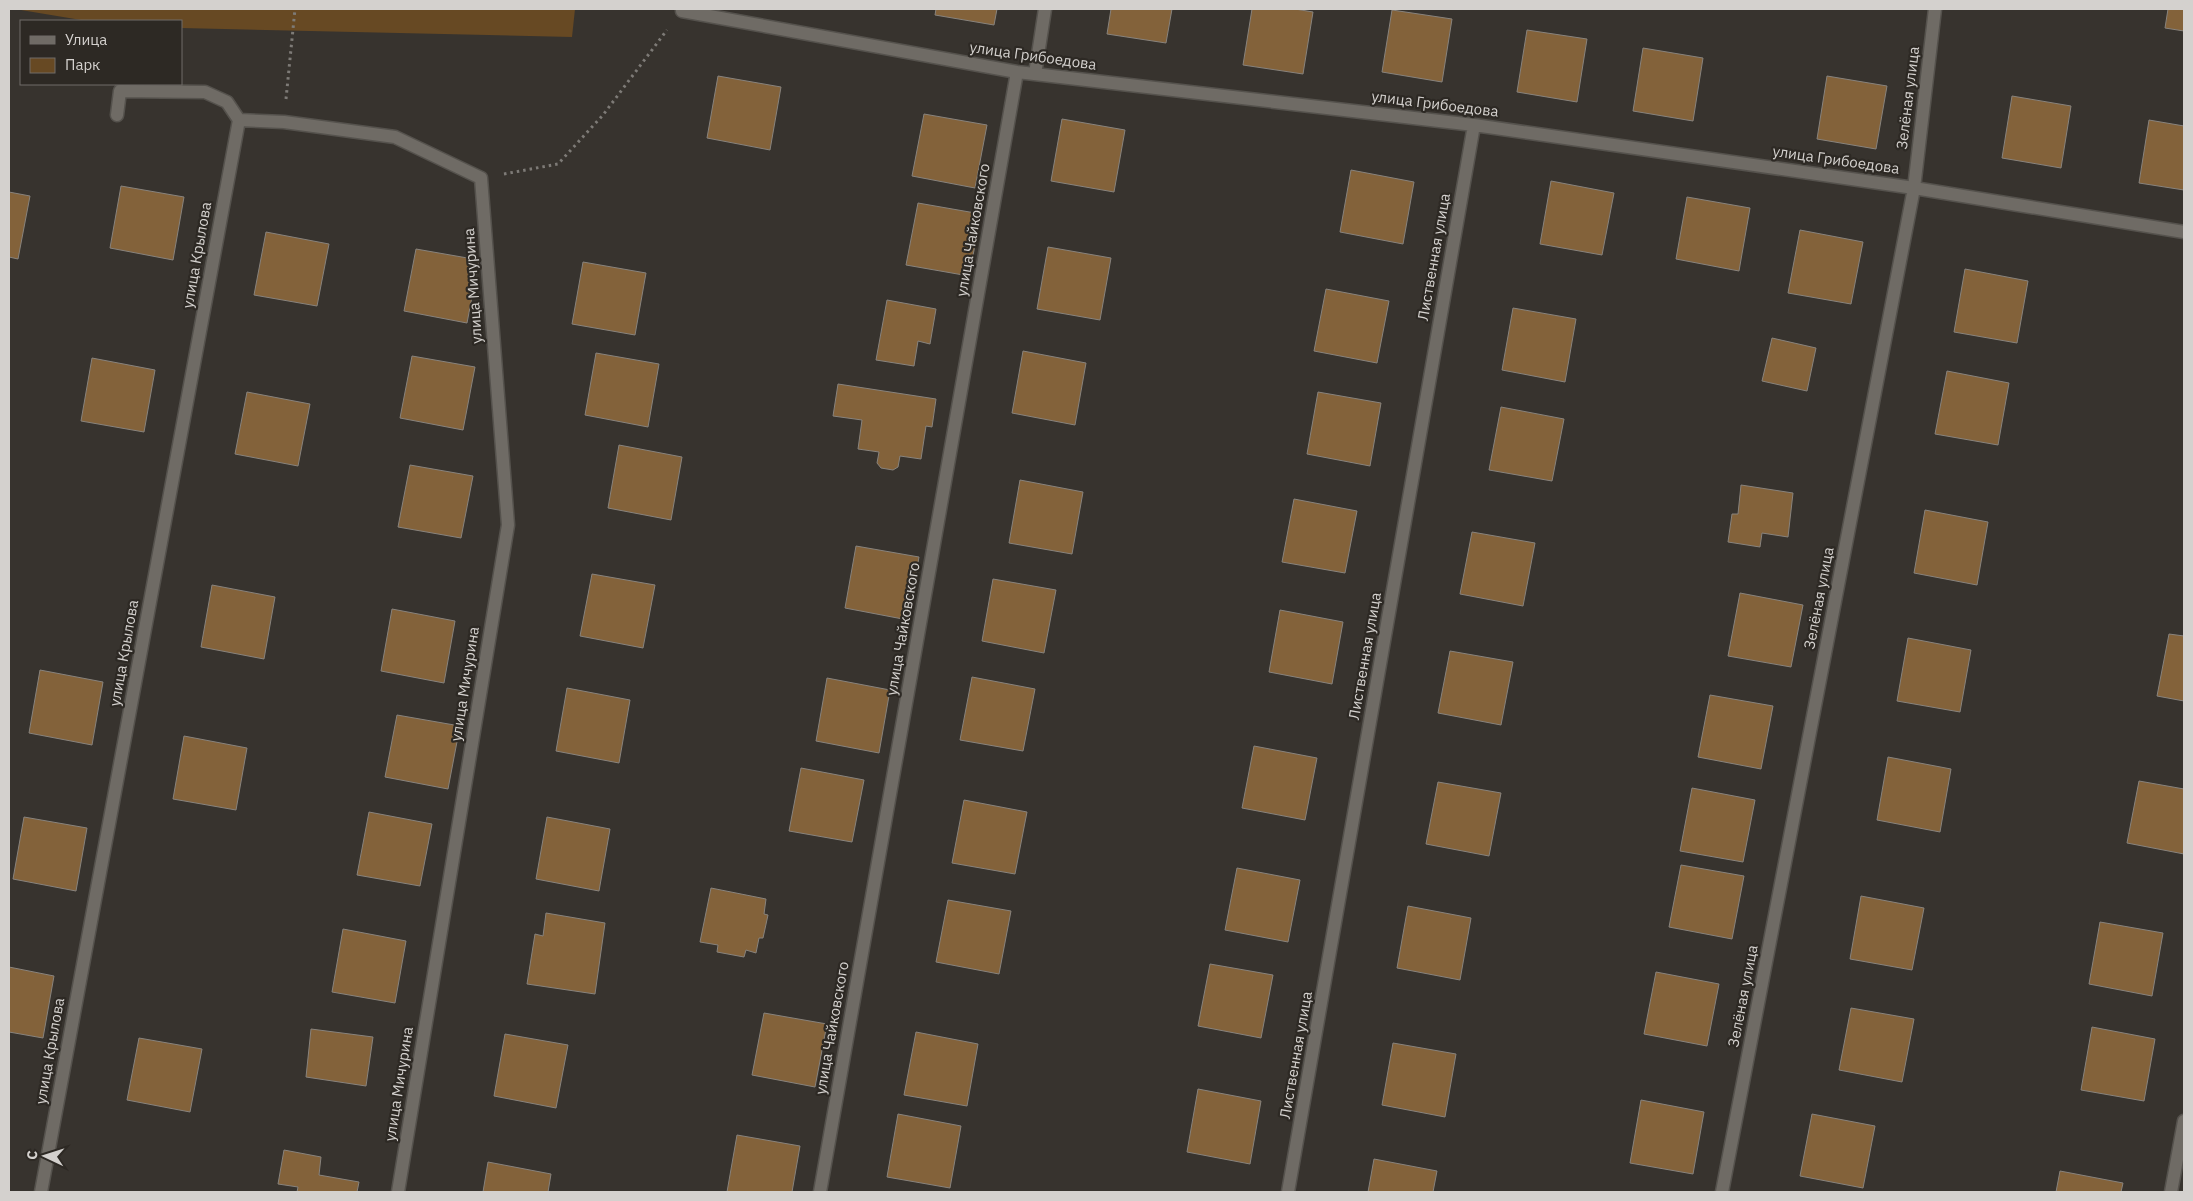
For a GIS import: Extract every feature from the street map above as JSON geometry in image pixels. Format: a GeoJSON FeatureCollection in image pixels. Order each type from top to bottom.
{"type":"FeatureCollection","features":[{"type":"Feature","properties":{"kind":"street"},"geometry":{"type":"LineString","coordinates":[[1035,74],[1045,9]]}},
{"type":"Feature","properties":{"kind":"street","name":"Зелёная улица"},"geometry":{"type":"LineString","coordinates":[[1722,1192],[1914,188],[1935,9]]}},
{"type":"Feature","properties":{"kind":"street","name":"улица Грибоедова"},"geometry":{"type":"LineString","coordinates":[[682,11],[1017,72],[1474,125],[1914,188],[2184,232]]}},
{"type":"Feature","properties":{"kind":"street","name":"улица Чайковского"},"geometry":{"type":"LineString","coordinates":[[820,1192],[1017,72]]}},
{"type":"Feature","properties":{"kind":"street"},"geometry":{"type":"LineString","coordinates":[[117,115],[120,92],[206,92],[227,102],[239,120],[284,122],[395,137],[481,178]]}},
{"type":"Feature","properties":{"kind":"street","name":"улица Крылова"},"geometry":{"type":"LineString","coordinates":[[40,1192],[239,120]]}},
{"type":"Feature","properties":{"kind":"street","name":"Лиственная улица"},"geometry":{"type":"LineString","coordinates":[[1288,1192],[1474,125]]}},
{"type":"Feature","properties":{"kind":"street","name":"улица Мичурина"},"geometry":{"type":"LineString","coordinates":[[398,1192],[508,525],[481,178]]}},
{"type":"Feature","properties":{"kind":"street"},"geometry":{"type":"LineString","coordinates":[[2171,1192],[2184,1121]]}},
{"type":"Feature","properties":{"kind":"path"},"geometry":{"type":"LineString","coordinates":[[284,122],[295,9]]}},
{"type":"Feature","properties":{"kind":"path"},"geometry":{"type":"LineString","coordinates":[[481,178],[558,164],[603,115],[682,11]]}},
{"type":"Feature","properties":{"kind":"green space"},"geometry":{"type":"Polygon","coordinates":[[[15,9],[575,9],[572,37],[182,28],[182,20],[81,20],[15,9]]]}},
{"type":"Feature","properties":{"kind":"building"},"geometry":{"type":"Polygon","coordinates":[[[936,9],[997,9],[994,25],[935,15],[936,9]]]}},
{"type":"Feature","properties":{"kind":"building"},"geometry":{"type":"Polygon","coordinates":[[[1111,9],[1172,9],[1166,43],[1107,34],[1111,9]]]}},
{"type":"Feature","properties":{"kind":"building"},"geometry":{"type":"Polygon","coordinates":[[[1252,9],[1295,9],[1313,12],[1303,74],[1243,65],[1252,9]]]}},
{"type":"Feature","properties":{"kind":"building"},"geometry":{"type":"Polygon","coordinates":[[[2168,9],[2184,9],[2184,31],[2165,28],[2168,9]]]}},
{"type":"Feature","properties":{"kind":"building"},"geometry":{"type":"Polygon","coordinates":[[[1392,10],[1452,19],[1442,82],[1382,72],[1392,10]]]}},
{"type":"Feature","properties":{"kind":"building"},"geometry":{"type":"Polygon","coordinates":[[[1527,30],[1587,39],[1577,102],[1517,92],[1527,30]]]}},
{"type":"Feature","properties":{"kind":"building"},"geometry":{"type":"Polygon","coordinates":[[[1643,48],[1703,58],[1693,121],[1633,111],[1643,48]]]}},
{"type":"Feature","properties":{"kind":"building"},"geometry":{"type":"Polygon","coordinates":[[[718,76],[781,87],[770,150],[707,138],[718,76]]]}},
{"type":"Feature","properties":{"kind":"building"},"geometry":{"type":"Polygon","coordinates":[[[1827,76],[1887,86],[1876,149],[1817,139],[1827,76]]]}},
{"type":"Feature","properties":{"kind":"building"},"geometry":{"type":"Polygon","coordinates":[[[2012,96],[2071,106],[2061,168],[2002,158],[2012,96]]]}},
{"type":"Feature","properties":{"kind":"building"},"geometry":{"type":"Polygon","coordinates":[[[924,114],[987,125],[975,188],[912,176],[924,114]]]}},
{"type":"Feature","properties":{"kind":"building"},"geometry":{"type":"Polygon","coordinates":[[[1062,119],[1125,130],[1114,192],[1051,181],[1062,119]]]}},
{"type":"Feature","properties":{"kind":"building"},"geometry":{"type":"Polygon","coordinates":[[[2149,120],[2184,126],[2184,190],[2139,183],[2149,120]]]}},
{"type":"Feature","properties":{"kind":"building"},"geometry":{"type":"Polygon","coordinates":[[[1351,170],[1414,182],[1403,244],[1340,232],[1351,170]]]}},
{"type":"Feature","properties":{"kind":"building"},"geometry":{"type":"Polygon","coordinates":[[[1551,181],[1614,193],[1602,255],[1540,244],[1551,181]]]}},
{"type":"Feature","properties":{"kind":"building"},"geometry":{"type":"Polygon","coordinates":[[[121,186],[184,197],[173,260],[110,248],[121,186]]]}},
{"type":"Feature","properties":{"kind":"building"},"geometry":{"type":"Polygon","coordinates":[[[9,192],[30,196],[18,259],[9,257],[9,192]]]}},
{"type":"Feature","properties":{"kind":"building"},"geometry":{"type":"Polygon","coordinates":[[[1687,197],[1750,208],[1739,271],[1676,259],[1687,197]]]}},
{"type":"Feature","properties":{"kind":"building"},"geometry":{"type":"Polygon","coordinates":[[[918,203],[981,214],[969,276],[906,265],[918,203]]]}},
{"type":"Feature","properties":{"kind":"building"},"geometry":{"type":"Polygon","coordinates":[[[1800,230],[1863,242],[1851,304],[1788,293],[1800,230]]]}},
{"type":"Feature","properties":{"kind":"building"},"geometry":{"type":"Polygon","coordinates":[[[266,232],[329,244],[317,306],[254,295],[266,232]]]}},
{"type":"Feature","properties":{"kind":"building"},"geometry":{"type":"Polygon","coordinates":[[[1048,247],[1111,258],[1100,320],[1037,309],[1048,247]]]}},
{"type":"Feature","properties":{"kind":"building"},"geometry":{"type":"Polygon","coordinates":[[[416,249],[479,260],[467,323],[404,311],[416,249]]]}},
{"type":"Feature","properties":{"kind":"building"},"geometry":{"type":"Polygon","coordinates":[[[583,262],[646,273],[635,335],[572,324],[583,262]]]}},
{"type":"Feature","properties":{"kind":"building"},"geometry":{"type":"Polygon","coordinates":[[[1965,269],[2028,281],[2017,343],[1954,332],[1965,269]]]}},
{"type":"Feature","properties":{"kind":"building"},"geometry":{"type":"Polygon","coordinates":[[[1326,289],[1389,301],[1377,363],[1314,351],[1326,289]]]}},
{"type":"Feature","properties":{"kind":"building"},"geometry":{"type":"Polygon","coordinates":[[[887,300],[936,309],[930,344],[918,341],[914,366],[876,360],[887,300]]]}},
{"type":"Feature","properties":{"kind":"building"},"geometry":{"type":"Polygon","coordinates":[[[1513,308],[1576,319],[1565,382],[1502,370],[1513,308]]]}},
{"type":"Feature","properties":{"kind":"building"},"geometry":{"type":"Polygon","coordinates":[[[1772,338],[1816,348],[1807,391],[1762,381],[1772,338]]]}},
{"type":"Feature","properties":{"kind":"building"},"geometry":{"type":"Polygon","coordinates":[[[1023,351],[1086,363],[1075,425],[1012,413],[1023,351]]]}},
{"type":"Feature","properties":{"kind":"building"},"geometry":{"type":"Polygon","coordinates":[[[596,353],[659,364],[648,427],[585,415],[596,353]]]}},
{"type":"Feature","properties":{"kind":"building"},"geometry":{"type":"Polygon","coordinates":[[[412,356],[475,367],[463,430],[400,418],[412,356]]]}},
{"type":"Feature","properties":{"kind":"building"},"geometry":{"type":"Polygon","coordinates":[[[92,358],[155,370],[144,432],[81,421],[92,358]]]}},
{"type":"Feature","properties":{"kind":"building"},"geometry":{"type":"Polygon","coordinates":[[[1947,371],[2009,383],[1998,445],[1935,434],[1947,371]]]}},
{"type":"Feature","properties":{"kind":"building"},"geometry":{"type":"Polygon","coordinates":[[[838,384],[936,399],[932,427],[926,426],[921,459],[900,456],[898,467],[893,470],[881,468],[877,463],[879,452],[858,449],[862,420],[833,416],[838,384]]]}},
{"type":"Feature","properties":{"kind":"building"},"geometry":{"type":"Polygon","coordinates":[[[247,392],[310,404],[298,466],[235,454],[247,392]]]}},
{"type":"Feature","properties":{"kind":"building"},"geometry":{"type":"Polygon","coordinates":[[[1318,392],[1381,403],[1370,466],[1307,454],[1318,392]]]}},
{"type":"Feature","properties":{"kind":"building"},"geometry":{"type":"Polygon","coordinates":[[[1501,407],[1564,419],[1552,481],[1489,470],[1501,407]]]}},
{"type":"Feature","properties":{"kind":"building"},"geometry":{"type":"Polygon","coordinates":[[[619,445],[682,457],[671,520],[608,508],[619,445]]]}},
{"type":"Feature","properties":{"kind":"building"},"geometry":{"type":"Polygon","coordinates":[[[410,465],[473,476],[461,538],[398,527],[410,465]]]}},
{"type":"Feature","properties":{"kind":"building"},"geometry":{"type":"Polygon","coordinates":[[[1020,480],[1083,492],[1072,554],[1009,543],[1020,480]]]}},
{"type":"Feature","properties":{"kind":"building"},"geometry":{"type":"Polygon","coordinates":[[[1741,485],[1793,493],[1788,537],[1762,533],[1760,547],[1728,542],[1732,514],[1738,514],[1741,485]]]}},
{"type":"Feature","properties":{"kind":"building"},"geometry":{"type":"Polygon","coordinates":[[[1294,499],[1357,511],[1345,573],[1282,562],[1294,499]]]}},
{"type":"Feature","properties":{"kind":"building"},"geometry":{"type":"Polygon","coordinates":[[[1925,510],[1988,522],[1977,585],[1914,573],[1925,510]]]}},
{"type":"Feature","properties":{"kind":"building"},"geometry":{"type":"Polygon","coordinates":[[[1472,532],[1535,543],[1523,606],[1460,594],[1472,532]]]}},
{"type":"Feature","properties":{"kind":"building"},"geometry":{"type":"Polygon","coordinates":[[[856,546],[919,557],[908,620],[845,608],[856,546]]]}},
{"type":"Feature","properties":{"kind":"building"},"geometry":{"type":"Polygon","coordinates":[[[592,574],[655,585],[643,648],[580,636],[592,574]]]}},
{"type":"Feature","properties":{"kind":"building"},"geometry":{"type":"Polygon","coordinates":[[[993,579],[1056,590],[1044,653],[982,641],[993,579]]]}},
{"type":"Feature","properties":{"kind":"building"},"geometry":{"type":"Polygon","coordinates":[[[212,585],[275,597],[264,659],[201,647],[212,585]]]}},
{"type":"Feature","properties":{"kind":"building"},"geometry":{"type":"Polygon","coordinates":[[[1740,593],[1803,605],[1791,667],[1728,656],[1740,593]]]}},
{"type":"Feature","properties":{"kind":"building"},"geometry":{"type":"Polygon","coordinates":[[[392,609],[455,621],[444,683],[381,671],[392,609]]]}},
{"type":"Feature","properties":{"kind":"building"},"geometry":{"type":"Polygon","coordinates":[[[1280,610],[1343,622],[1332,684],[1269,672],[1280,610]]]}},
{"type":"Feature","properties":{"kind":"building"},"geometry":{"type":"Polygon","coordinates":[[[2169,634],[2184,636],[2184,701],[2157,696],[2169,634]]]}},
{"type":"Feature","properties":{"kind":"building"},"geometry":{"type":"Polygon","coordinates":[[[1908,638],[1971,650],[1960,712],[1897,701],[1908,638]]]}},
{"type":"Feature","properties":{"kind":"building"},"geometry":{"type":"Polygon","coordinates":[[[1450,651],[1513,662],[1501,725],[1438,713],[1450,651]]]}},
{"type":"Feature","properties":{"kind":"building"},"geometry":{"type":"Polygon","coordinates":[[[40,670],[103,682],[92,745],[29,733],[40,670]]]}},
{"type":"Feature","properties":{"kind":"building"},"geometry":{"type":"Polygon","coordinates":[[[972,677],[1035,689],[1023,751],[960,740],[972,677]]]}},
{"type":"Feature","properties":{"kind":"building"},"geometry":{"type":"Polygon","coordinates":[[[827,678],[890,690],[879,753],[816,741],[827,678]]]}},
{"type":"Feature","properties":{"kind":"building"},"geometry":{"type":"Polygon","coordinates":[[[567,688],[630,700],[619,763],[556,751],[567,688]]]}},
{"type":"Feature","properties":{"kind":"building"},"geometry":{"type":"Polygon","coordinates":[[[1710,695],[1773,706],[1761,769],[1698,757],[1710,695]]]}},
{"type":"Feature","properties":{"kind":"building"},"geometry":{"type":"Polygon","coordinates":[[[397,715],[460,726],[448,789],[385,777],[397,715]]]}},
{"type":"Feature","properties":{"kind":"building"},"geometry":{"type":"Polygon","coordinates":[[[184,736],[247,748],[236,810],[173,799],[184,736]]]}},
{"type":"Feature","properties":{"kind":"building"},"geometry":{"type":"Polygon","coordinates":[[[1254,746],[1317,758],[1305,820],[1242,808],[1254,746]]]}},
{"type":"Feature","properties":{"kind":"building"},"geometry":{"type":"Polygon","coordinates":[[[1888,757],[1951,769],[1940,832],[1877,820],[1888,757]]]}},
{"type":"Feature","properties":{"kind":"building"},"geometry":{"type":"Polygon","coordinates":[[[801,768],[864,780],[852,842],[789,831],[801,768]]]}},
{"type":"Feature","properties":{"kind":"building"},"geometry":{"type":"Polygon","coordinates":[[[2139,781],[2184,789],[2184,854],[2127,843],[2139,781]]]}},
{"type":"Feature","properties":{"kind":"building"},"geometry":{"type":"Polygon","coordinates":[[[1438,782],[1501,793],[1489,856],[1426,844],[1438,782]]]}},
{"type":"Feature","properties":{"kind":"building"},"geometry":{"type":"Polygon","coordinates":[[[1692,788],[1755,800],[1743,862],[1680,851],[1692,788]]]}},
{"type":"Feature","properties":{"kind":"building"},"geometry":{"type":"Polygon","coordinates":[[[964,800],[1027,812],[1015,874],[952,863],[964,800]]]}},
{"type":"Feature","properties":{"kind":"building"},"geometry":{"type":"Polygon","coordinates":[[[369,812],[432,824],[420,886],[357,875],[369,812]]]}},
{"type":"Feature","properties":{"kind":"building"},"geometry":{"type":"Polygon","coordinates":[[[24,817],[87,828],[76,891],[13,879],[24,817]]]}},
{"type":"Feature","properties":{"kind":"building"},"geometry":{"type":"Polygon","coordinates":[[[547,817],[610,829],[599,891],[536,879],[547,817]]]}},
{"type":"Feature","properties":{"kind":"building"},"geometry":{"type":"Polygon","coordinates":[[[1681,865],[1744,876],[1732,939],[1669,927],[1681,865]]]}},
{"type":"Feature","properties":{"kind":"building"},"geometry":{"type":"Polygon","coordinates":[[[1237,868],[1300,880],[1288,942],[1225,930],[1237,868]]]}},
{"type":"Feature","properties":{"kind":"building"},"geometry":{"type":"Polygon","coordinates":[[[711,888],[766,899],[764,914],[768,915],[763,938],[759,938],[756,953],[746,950],[744,957],[717,952],[718,945],[700,942],[711,888]]]}},
{"type":"Feature","properties":{"kind":"building"},"geometry":{"type":"Polygon","coordinates":[[[1861,896],[1924,908],[1912,970],[1850,959],[1861,896]]]}},
{"type":"Feature","properties":{"kind":"building"},"geometry":{"type":"Polygon","coordinates":[[[948,900],[1011,911],[999,974],[936,962],[948,900]]]}},
{"type":"Feature","properties":{"kind":"building"},"geometry":{"type":"Polygon","coordinates":[[[1408,906],[1471,918],[1460,980],[1397,968],[1408,906]]]}},
{"type":"Feature","properties":{"kind":"building"},"geometry":{"type":"Polygon","coordinates":[[[546,913],[605,923],[595,994],[527,984],[535,934],[543,936],[546,913]]]}},
{"type":"Feature","properties":{"kind":"building"},"geometry":{"type":"Polygon","coordinates":[[[2100,922],[2163,933],[2152,996],[2089,984],[2100,922]]]}},
{"type":"Feature","properties":{"kind":"building"},"geometry":{"type":"Polygon","coordinates":[[[343,929],[406,941],[395,1003],[332,992],[343,929]]]}},
{"type":"Feature","properties":{"kind":"building"},"geometry":{"type":"Polygon","coordinates":[[[1210,964],[1273,975],[1261,1038],[1198,1026],[1210,964]]]}},
{"type":"Feature","properties":{"kind":"building"},"geometry":{"type":"Polygon","coordinates":[[[9,967],[54,976],[43,1038],[9,1032],[9,967]]]}},
{"type":"Feature","properties":{"kind":"building"},"geometry":{"type":"Polygon","coordinates":[[[1656,972],[1719,984],[1707,1046],[1644,1034],[1656,972]]]}},
{"type":"Feature","properties":{"kind":"building"},"geometry":{"type":"Polygon","coordinates":[[[1851,1008],[1914,1019],[1902,1082],[1839,1070],[1851,1008]]]}},
{"type":"Feature","properties":{"kind":"building"},"geometry":{"type":"Polygon","coordinates":[[[764,1013],[827,1024],[815,1087],[752,1075],[764,1013]]]}},
{"type":"Feature","properties":{"kind":"building"},"geometry":{"type":"Polygon","coordinates":[[[2092,1027],[2155,1039],[2144,1101],[2081,1090],[2092,1027]]]}},
{"type":"Feature","properties":{"kind":"building"},"geometry":{"type":"Polygon","coordinates":[[[311,1029],[373,1037],[366,1086],[306,1077],[311,1029]]]}},
{"type":"Feature","properties":{"kind":"building"},"geometry":{"type":"Polygon","coordinates":[[[916,1032],[978,1044],[967,1106],[904,1095],[916,1032]]]}},
{"type":"Feature","properties":{"kind":"building"},"geometry":{"type":"Polygon","coordinates":[[[505,1034],[568,1045],[556,1108],[494,1096],[505,1034]]]}},
{"type":"Feature","properties":{"kind":"building"},"geometry":{"type":"Polygon","coordinates":[[[139,1038],[202,1049],[190,1112],[127,1100],[139,1038]]]}},
{"type":"Feature","properties":{"kind":"building"},"geometry":{"type":"Polygon","coordinates":[[[1393,1043],[1456,1054],[1445,1117],[1382,1105],[1393,1043]]]}},
{"type":"Feature","properties":{"kind":"building"},"geometry":{"type":"Polygon","coordinates":[[[1198,1089],[1261,1101],[1250,1164],[1187,1152],[1198,1089]]]}},
{"type":"Feature","properties":{"kind":"building"},"geometry":{"type":"Polygon","coordinates":[[[1641,1100],[1704,1112],[1693,1174],[1630,1163],[1641,1100]]]}},
{"type":"Feature","properties":{"kind":"building"},"geometry":{"type":"Polygon","coordinates":[[[898,1114],[961,1126],[950,1188],[887,1177],[898,1114]]]}},
{"type":"Feature","properties":{"kind":"building"},"geometry":{"type":"Polygon","coordinates":[[[1812,1114],[1875,1126],[1863,1188],[1800,1176],[1812,1114]]]}},
{"type":"Feature","properties":{"kind":"building"},"geometry":{"type":"Polygon","coordinates":[[[737,1135],[800,1146],[792,1192],[727,1192],[737,1135]]]}},
{"type":"Feature","properties":{"kind":"building"},"geometry":{"type":"Polygon","coordinates":[[[284,1150],[321,1157],[319,1175],[359,1182],[357,1192],[297,1192],[298,1187],[278,1184],[284,1150]]]}},
{"type":"Feature","properties":{"kind":"building"},"geometry":{"type":"Polygon","coordinates":[[[1374,1159],[1437,1171],[1433,1192],[1368,1192],[1374,1159]]]}},
{"type":"Feature","properties":{"kind":"building"},"geometry":{"type":"Polygon","coordinates":[[[488,1162],[551,1174],[548,1192],[483,1192],[488,1162]]]}},
{"type":"Feature","properties":{"kind":"building"},"geometry":{"type":"Polygon","coordinates":[[[2060,1171],[2123,1183],[2121,1192],[2056,1192],[2060,1171]]]}}]}
